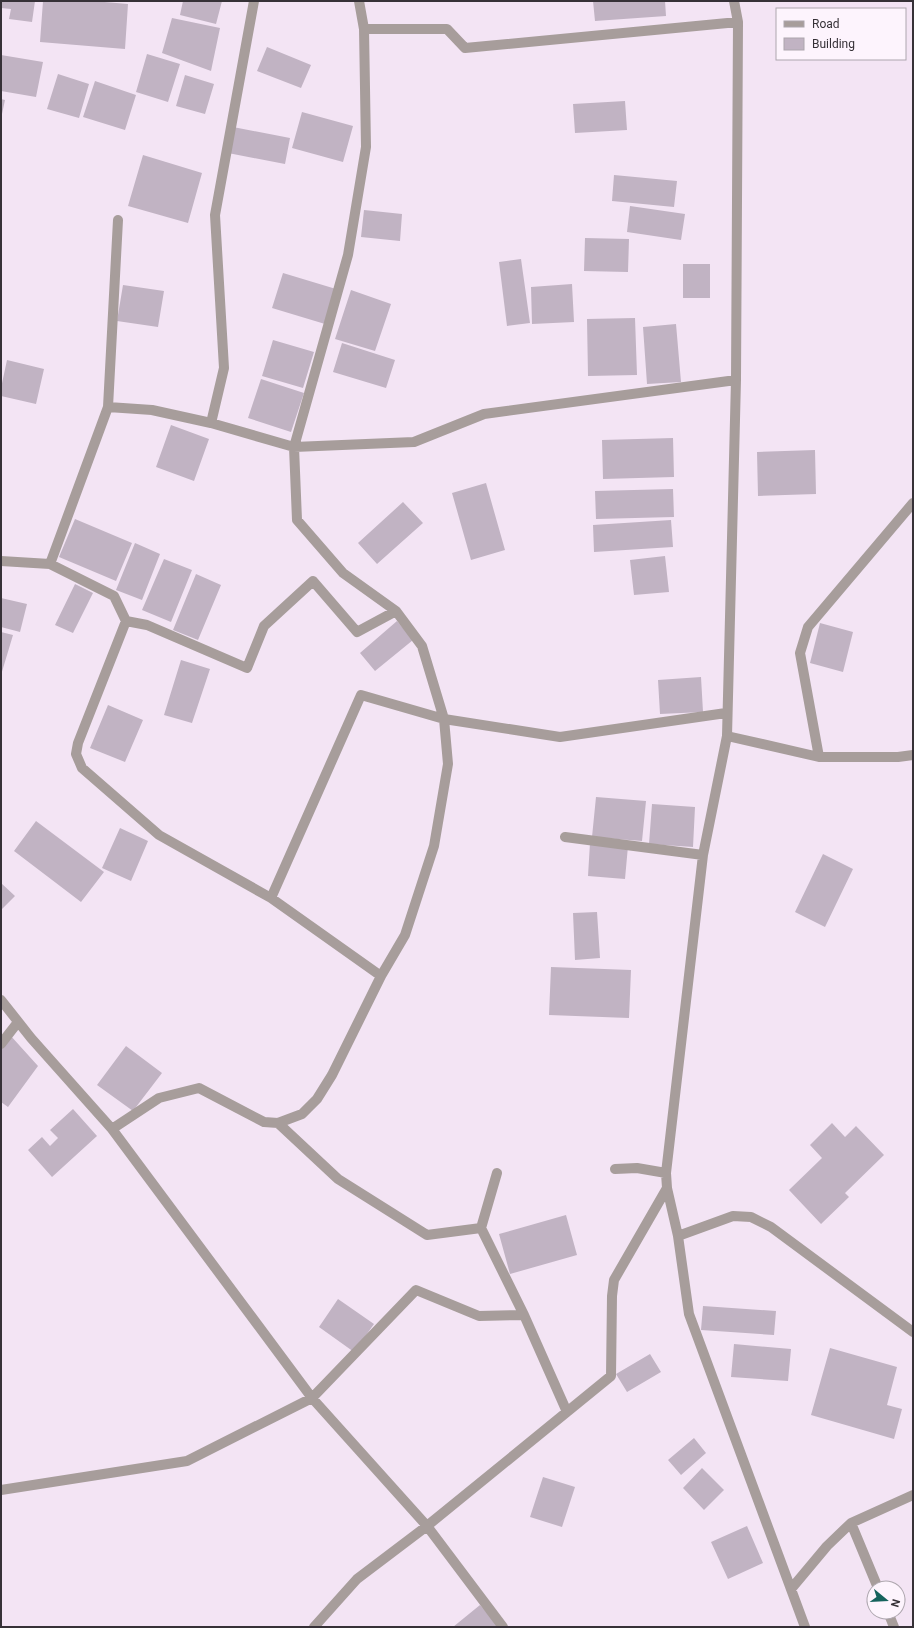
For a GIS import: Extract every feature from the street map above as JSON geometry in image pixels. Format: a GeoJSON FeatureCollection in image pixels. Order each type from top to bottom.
{"type":"FeatureCollection","features":[{"type":"Feature","properties":{"kind":"street"},"geometry":{"type":"LineString","coordinates":[[211,423],[224,368],[215,215],[254,1]]}},
{"type":"Feature","properties":{"kind":"street"},"geometry":{"type":"LineString","coordinates":[[112,1129],[159,1098],[200,1088],[264,1122],[278,1123],[302,1114],[317,1099],[332,1075],[381,976],[405,936],[434,846],[448,764],[444,719],[422,646],[396,611],[343,573],[297,520],[294,447],[348,255],[366,147],[364,30],[359,1]]}},
{"type":"Feature","properties":{"kind":"street"},"geometry":{"type":"LineString","coordinates":[[734,1],[738,22],[736,380],[726,713],[727,736],[703,855],[666,1173],[667,1188],[678,1236],[689,1314],[805,1627]]}},
{"type":"Feature","properties":{"kind":"street"},"geometry":{"type":"LineString","coordinates":[[364,30],[447,29],[466,48],[738,22]]}},
{"type":"Feature","properties":{"kind":"street"},"geometry":{"type":"LineString","coordinates":[[50,564],[108,407],[118,220]]}},
{"type":"Feature","properties":{"kind":"street"},"geometry":{"type":"LineString","coordinates":[[108,407],[152,410],[211,423],[294,447],[414,442],[484,414],[736,380]]}},
{"type":"Feature","properties":{"kind":"street"},"geometry":{"type":"LineString","coordinates":[[819,757],[800,653],[808,627],[913,503]]}},
{"type":"Feature","properties":{"kind":"street"},"geometry":{"type":"LineString","coordinates":[[1,561],[50,564],[114,596],[126,621],[78,743],[76,754],[82,768],[159,835],[271,898],[381,976]]}},
{"type":"Feature","properties":{"kind":"street"},"geometry":{"type":"LineString","coordinates":[[126,621],[147,625],[246,668],[264,626],[313,581],[357,632],[396,611]]}},
{"type":"Feature","properties":{"kind":"street"},"geometry":{"type":"LineString","coordinates":[[271,898],[361,694],[444,719],[560,737],[726,713]]}},
{"type":"Feature","properties":{"kind":"street"},"geometry":{"type":"LineString","coordinates":[[727,736],[819,757],[898,757],[913,755]]}},
{"type":"Feature","properties":{"kind":"street"},"geometry":{"type":"LineString","coordinates":[[564,837],[703,855]]}},
{"type":"Feature","properties":{"kind":"street"},"geometry":{"type":"LineString","coordinates":[[1,1000],[18,1022],[112,1129],[312,1398],[427,1526],[503,1627]]}},
{"type":"Feature","properties":{"kind":"street"},"geometry":{"type":"LineString","coordinates":[[1,1044],[18,1022]]}},
{"type":"Feature","properties":{"kind":"street"},"geometry":{"type":"LineString","coordinates":[[278,1123],[338,1179],[427,1235],[481,1228]]}},
{"type":"Feature","properties":{"kind":"street"},"geometry":{"type":"LineString","coordinates":[[615,1168],[636,1168],[666,1173]]}},
{"type":"Feature","properties":{"kind":"street"},"geometry":{"type":"LineString","coordinates":[[497,1173],[481,1228],[524,1315],[567,1412]]}},
{"type":"Feature","properties":{"kind":"street"},"geometry":{"type":"LineString","coordinates":[[314,1627],[357,1579],[427,1526],[611,1376],[612,1296],[614,1280],[667,1188]]}},
{"type":"Feature","properties":{"kind":"street"},"geometry":{"type":"LineString","coordinates":[[678,1236],[733,1216],[751,1218],[771,1227],[913,1332]]}},
{"type":"Feature","properties":{"kind":"street"},"geometry":{"type":"LineString","coordinates":[[1,1490],[187,1461],[312,1398],[416,1290],[479,1316],[524,1315]]}},
{"type":"Feature","properties":{"kind":"street"},"geometry":{"type":"LineString","coordinates":[[791,1589],[827,1546],[852,1523],[913,1495]]}},
{"type":"Feature","properties":{"kind":"street"},"geometry":{"type":"LineString","coordinates":[[852,1523],[875,1580]]}},
{"type":"Feature","properties":{"kind":"building"},"geometry":{"type":"Polygon","coordinates":[[[1,1],[35,1],[32,22],[9,19],[11,9],[1,8],[1,1]]]}},
{"type":"Feature","properties":{"kind":"building"},"geometry":{"type":"Polygon","coordinates":[[[43,1],[93,1],[128,4],[125,49],[40,42],[43,1]]]}},
{"type":"Feature","properties":{"kind":"building"},"geometry":{"type":"Polygon","coordinates":[[[183,1],[222,1],[216,24],[180,15],[183,1]]]}},
{"type":"Feature","properties":{"kind":"building"},"geometry":{"type":"Polygon","coordinates":[[[593,1],[665,1],[666,16],[595,21],[593,1]]]}},
{"type":"Feature","properties":{"kind":"building"},"geometry":{"type":"Polygon","coordinates":[[[172,18],[220,28],[211,71],[162,53],[172,18]]]}},
{"type":"Feature","properties":{"kind":"building"},"geometry":{"type":"Polygon","coordinates":[[[267,47],[311,65],[301,88],[257,71],[267,47]]]}},
{"type":"Feature","properties":{"kind":"building"},"geometry":{"type":"Polygon","coordinates":[[[147,54],[180,64],[168,102],[136,92],[147,54]]]}},
{"type":"Feature","properties":{"kind":"building"},"geometry":{"type":"Polygon","coordinates":[[[1,55],[43,62],[36,97],[1,91],[1,55]]]}},
{"type":"Feature","properties":{"kind":"building"},"geometry":{"type":"Polygon","coordinates":[[[58,74],[89,84],[79,118],[47,109],[58,74]]]}},
{"type":"Feature","properties":{"kind":"building"},"geometry":{"type":"Polygon","coordinates":[[[185,75],[214,84],[205,114],[176,106],[185,75]]]}},
{"type":"Feature","properties":{"kind":"building"},"geometry":{"type":"Polygon","coordinates":[[[95,81],[136,95],[125,130],[83,117],[95,81]]]}},
{"type":"Feature","properties":{"kind":"building"},"geometry":{"type":"Polygon","coordinates":[[[1,99],[5,100],[2,114],[1,114],[1,99]]]}},
{"type":"Feature","properties":{"kind":"building"},"geometry":{"type":"Polygon","coordinates":[[[625,101],[627,130],[575,133],[573,104],[625,101]]]}},
{"type":"Feature","properties":{"kind":"building"},"geometry":{"type":"Polygon","coordinates":[[[302,112],[353,126],[343,162],[292,148],[302,112]]]}},
{"type":"Feature","properties":{"kind":"building"},"geometry":{"type":"Polygon","coordinates":[[[233,127],[290,138],[285,164],[228,153],[233,127]]]}},
{"type":"Feature","properties":{"kind":"building"},"geometry":{"type":"Polygon","coordinates":[[[143,155],[202,173],[188,223],[128,206],[143,155]]]}},
{"type":"Feature","properties":{"kind":"building"},"geometry":{"type":"Polygon","coordinates":[[[614,175],[677,181],[674,207],[612,201],[614,175]]]}},
{"type":"Feature","properties":{"kind":"building"},"geometry":{"type":"Polygon","coordinates":[[[630,206],[685,214],[681,240],[627,232],[630,206]]]}},
{"type":"Feature","properties":{"kind":"building"},"geometry":{"type":"Polygon","coordinates":[[[364,210],[402,214],[400,241],[361,237],[364,210]]]}},
{"type":"Feature","properties":{"kind":"building"},"geometry":{"type":"Polygon","coordinates":[[[585,238],[629,239],[628,272],[584,271],[585,238]]]}},
{"type":"Feature","properties":{"kind":"building"},"geometry":{"type":"Polygon","coordinates":[[[521,259],[530,323],[507,326],[499,262],[521,259]]]}},
{"type":"Feature","properties":{"kind":"building"},"geometry":{"type":"Polygon","coordinates":[[[683,264],[710,264],[710,298],[683,298],[683,264]]]}},
{"type":"Feature","properties":{"kind":"building"},"geometry":{"type":"Polygon","coordinates":[[[283,273],[336,289],[325,324],[272,308],[283,273]]]}},
{"type":"Feature","properties":{"kind":"building"},"geometry":{"type":"Polygon","coordinates":[[[572,284],[574,322],[532,324],[531,287],[572,284]]]}},
{"type":"Feature","properties":{"kind":"building"},"geometry":{"type":"Polygon","coordinates":[[[123,285],[164,291],[158,327],[117,321],[123,285]]]}},
{"type":"Feature","properties":{"kind":"building"},"geometry":{"type":"Polygon","coordinates":[[[351,290],[391,304],[375,351],[335,339],[351,290]]]}},
{"type":"Feature","properties":{"kind":"building"},"geometry":{"type":"Polygon","coordinates":[[[635,318],[637,375],[588,376],[587,319],[635,318]]]}},
{"type":"Feature","properties":{"kind":"building"},"geometry":{"type":"Polygon","coordinates":[[[676,324],[681,382],[647,384],[643,327],[676,324]]]}},
{"type":"Feature","properties":{"kind":"building"},"geometry":{"type":"Polygon","coordinates":[[[273,340],[314,352],[303,388],[262,376],[273,340]]]}},
{"type":"Feature","properties":{"kind":"building"},"geometry":{"type":"Polygon","coordinates":[[[342,343],[395,360],[386,388],[333,372],[342,343]]]}},
{"type":"Feature","properties":{"kind":"building"},"geometry":{"type":"Polygon","coordinates":[[[7,360],[44,369],[36,404],[1,396],[1,388],[7,360]]]}},
{"type":"Feature","properties":{"kind":"building"},"geometry":{"type":"Polygon","coordinates":[[[261,379],[304,393],[291,432],[248,418],[261,379]]]}},
{"type":"Feature","properties":{"kind":"building"},"geometry":{"type":"Polygon","coordinates":[[[171,425],[209,439],[194,481],[156,467],[171,425]]]}},
{"type":"Feature","properties":{"kind":"building"},"geometry":{"type":"Polygon","coordinates":[[[673,438],[674,477],[603,479],[602,440],[673,438]]]}},
{"type":"Feature","properties":{"kind":"building"},"geometry":{"type":"Polygon","coordinates":[[[815,450],[816,494],[758,496],[757,452],[815,450]]]}},
{"type":"Feature","properties":{"kind":"building"},"geometry":{"type":"Polygon","coordinates":[[[486,483],[505,550],[471,560],[452,493],[486,483]]]}},
{"type":"Feature","properties":{"kind":"building"},"geometry":{"type":"Polygon","coordinates":[[[673,489],[674,517],[596,519],[595,491],[673,489]]]}},
{"type":"Feature","properties":{"kind":"building"},"geometry":{"type":"Polygon","coordinates":[[[403,502],[423,523],[377,564],[358,543],[403,502]]]}},
{"type":"Feature","properties":{"kind":"building"},"geometry":{"type":"Polygon","coordinates":[[[75,519],[132,543],[116,581],[59,557],[75,519]]]}},
{"type":"Feature","properties":{"kind":"building"},"geometry":{"type":"Polygon","coordinates":[[[671,520],[673,547],[594,552],[593,525],[671,520]]]}},
{"type":"Feature","properties":{"kind":"building"},"geometry":{"type":"Polygon","coordinates":[[[135,543],[160,554],[142,600],[116,590],[135,543]]]}},
{"type":"Feature","properties":{"kind":"building"},"geometry":{"type":"Polygon","coordinates":[[[665,556],[669,592],[634,595],[630,560],[665,556]]]}},
{"type":"Feature","properties":{"kind":"building"},"geometry":{"type":"Polygon","coordinates":[[[164,559],[192,570],[171,622],[142,610],[164,559]]]}},
{"type":"Feature","properties":{"kind":"building"},"geometry":{"type":"Polygon","coordinates":[[[196,574],[221,585],[198,640],[173,630],[196,574]]]}},
{"type":"Feature","properties":{"kind":"building"},"geometry":{"type":"Polygon","coordinates":[[[75,584],[93,593],[73,633],[55,625],[75,584]]]}},
{"type":"Feature","properties":{"kind":"building"},"geometry":{"type":"Polygon","coordinates":[[[1,598],[27,604],[20,632],[1,627],[1,598]]]}},
{"type":"Feature","properties":{"kind":"building"},"geometry":{"type":"Polygon","coordinates":[[[397,621],[413,640],[375,671],[360,653],[397,621]]]}},
{"type":"Feature","properties":{"kind":"building"},"geometry":{"type":"Polygon","coordinates":[[[820,623],[853,632],[843,672],[810,663],[820,623]]]}},
{"type":"Feature","properties":{"kind":"building"},"geometry":{"type":"Polygon","coordinates":[[[1,632],[13,635],[1,675],[1,632]]]}},
{"type":"Feature","properties":{"kind":"building"},"geometry":{"type":"Polygon","coordinates":[[[181,660],[210,669],[192,723],[164,715],[181,660]]]}},
{"type":"Feature","properties":{"kind":"building"},"geometry":{"type":"Polygon","coordinates":[[[701,677],[703,712],[660,714],[658,680],[701,677]]]}},
{"type":"Feature","properties":{"kind":"building"},"geometry":{"type":"Polygon","coordinates":[[[108,705],[143,720],[125,762],[90,748],[108,705]]]}},
{"type":"Feature","properties":{"kind":"building"},"geometry":{"type":"Polygon","coordinates":[[[596,797],[646,801],[642,841],[592,837],[596,797]]]}},
{"type":"Feature","properties":{"kind":"building"},"geometry":{"type":"Polygon","coordinates":[[[652,804],[695,807],[693,847],[649,844],[652,804]]]}},
{"type":"Feature","properties":{"kind":"building"},"geometry":{"type":"Polygon","coordinates":[[[36,821],[104,872],[81,902],[14,851],[36,821]]]}},
{"type":"Feature","properties":{"kind":"building"},"geometry":{"type":"Polygon","coordinates":[[[120,828],[148,841],[131,881],[102,868],[120,828]]]}},
{"type":"Feature","properties":{"kind":"building"},"geometry":{"type":"Polygon","coordinates":[[[590,843],[628,846],[625,879],[588,876],[590,843]]]}},
{"type":"Feature","properties":{"kind":"building"},"geometry":{"type":"Polygon","coordinates":[[[823,854],[853,869],[825,927],[795,912],[823,854]]]}},
{"type":"Feature","properties":{"kind":"building"},"geometry":{"type":"Polygon","coordinates":[[[1,883],[15,896],[1,910],[1,883]]]}},
{"type":"Feature","properties":{"kind":"building"},"geometry":{"type":"Polygon","coordinates":[[[597,912],[600,958],[575,960],[573,913],[597,912]]]}},
{"type":"Feature","properties":{"kind":"building"},"geometry":{"type":"Polygon","coordinates":[[[551,967],[631,970],[629,1018],[549,1015],[551,967]]]}},
{"type":"Feature","properties":{"kind":"building"},"geometry":{"type":"Polygon","coordinates":[[[10,1035],[38,1066],[8,1107],[1,1102],[1,1047],[10,1035]]]}},
{"type":"Feature","properties":{"kind":"building"},"geometry":{"type":"Polygon","coordinates":[[[126,1046],[162,1073],[133,1111],[97,1085],[126,1046]]]}},
{"type":"Feature","properties":{"kind":"building"},"geometry":{"type":"Polygon","coordinates":[[[73,1109],[97,1136],[52,1177],[28,1150],[42,1137],[50,1146],[58,1138],[50,1130],[73,1109]]]}},
{"type":"Feature","properties":{"kind":"building"},"geometry":{"type":"Polygon","coordinates":[[[832,1123],[845,1137],[856,1126],[884,1155],[845,1193],[849,1197],[821,1224],[789,1190],[822,1158],[810,1145],[832,1123]]]}},
{"type":"Feature","properties":{"kind":"building"},"geometry":{"type":"Polygon","coordinates":[[[566,1215],[577,1255],[510,1274],[499,1234],[566,1215]]]}},
{"type":"Feature","properties":{"kind":"building"},"geometry":{"type":"Polygon","coordinates":[[[338,1299],[374,1324],[354,1352],[319,1327],[338,1299]]]}},
{"type":"Feature","properties":{"kind":"building"},"geometry":{"type":"Polygon","coordinates":[[[703,1306],[776,1311],[774,1335],[701,1330],[703,1306]]]}},
{"type":"Feature","properties":{"kind":"building"},"geometry":{"type":"Polygon","coordinates":[[[734,1344],[791,1349],[788,1381],[731,1377],[734,1344]]]}},
{"type":"Feature","properties":{"kind":"building"},"geometry":{"type":"Polygon","coordinates":[[[830,1348],[897,1367],[887,1405],[902,1409],[894,1439],[811,1415],[830,1348]]]}},
{"type":"Feature","properties":{"kind":"building"},"geometry":{"type":"Polygon","coordinates":[[[650,1354],[661,1372],[627,1392],[616,1374],[650,1354]]]}},
{"type":"Feature","properties":{"kind":"building"},"geometry":{"type":"Polygon","coordinates":[[[694,1438],[706,1453],[681,1475],[668,1460],[694,1438]]]}},
{"type":"Feature","properties":{"kind":"building"},"geometry":{"type":"Polygon","coordinates":[[[702,1468],[724,1490],[704,1510],[683,1488],[702,1468]]]}},
{"type":"Feature","properties":{"kind":"building"},"geometry":{"type":"Polygon","coordinates":[[[543,1477],[575,1487],[562,1527],[530,1517],[543,1477]]]}},
{"type":"Feature","properties":{"kind":"building"},"geometry":{"type":"Polygon","coordinates":[[[747,1526],[763,1563],[728,1579],[711,1542],[747,1526]]]}},
{"type":"Feature","properties":{"kind":"building"},"geometry":{"type":"Polygon","coordinates":[[[480,1605],[499,1627],[453,1627],[480,1605]]]}}]}
